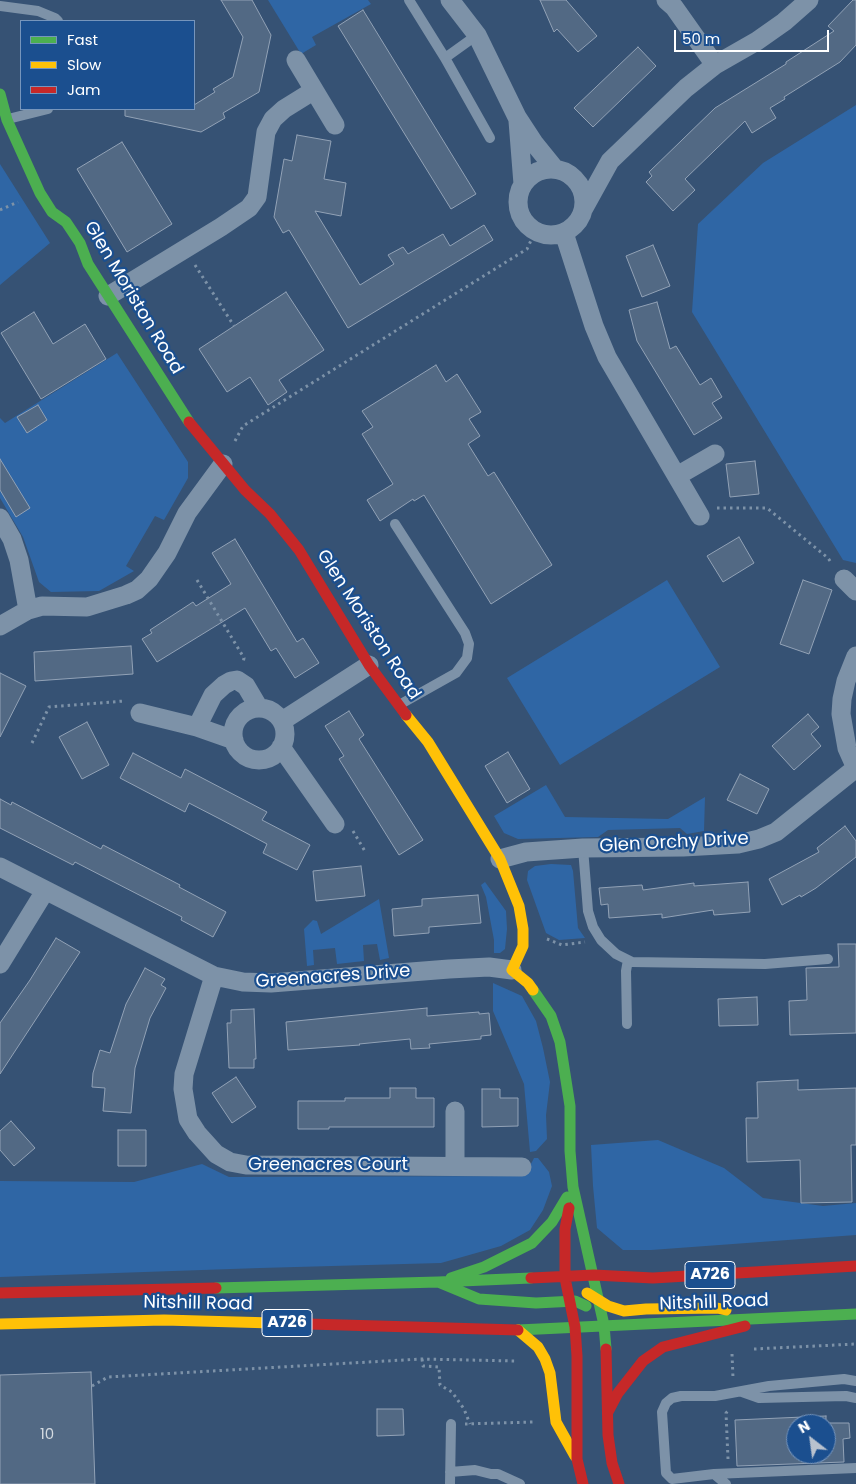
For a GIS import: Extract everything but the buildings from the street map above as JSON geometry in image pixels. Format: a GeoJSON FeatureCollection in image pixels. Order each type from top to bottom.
{"type":"FeatureCollection","features":[{"type":"Feature","properties":{"kind":"street"},"geometry":{"type":"LineString","coordinates":[[450,0],[477,35],[517,117],[561,171],[576,179],[584,197],[584,208]]}},
{"type":"Feature","properties":{"kind":"street"},"geometry":{"type":"LineString","coordinates":[[666,0],[674,7],[714,65]]}},
{"type":"Feature","properties":{"kind":"street"},"geometry":{"type":"LineString","coordinates":[[610,161],[589,170],[561,171],[546,169],[536,172],[529,177],[518,194],[518,210],[526,225],[544,236],[554,236],[564,233],[578,223],[584,208],[610,161],[686,88],[714,65],[784,22],[809,0]]}},
{"type":"Feature","properties":{"kind":"street"},"geometry":{"type":"LineString","coordinates":[[296,60],[334,125]]}},
{"type":"Feature","properties":{"kind":"street"},"geometry":{"type":"LineString","coordinates":[[108,296],[249,208],[257,197],[266,132],[273,119],[284,108],[314,91]]}},
{"type":"Feature","properties":{"kind":"street","name":"Glen Moriston Road"},"geometry":{"type":"LineString","coordinates":[[0,94],[7,120],[40,193],[52,212],[66,222],[80,243],[88,264],[192,427],[244,490],[270,514],[299,550],[369,665],[398,706],[428,742],[500,859],[519,906],[523,929],[523,946],[512,970]]}},
{"type":"Feature","properties":{"kind":"street"},"geometry":{"type":"LineString","coordinates":[[517,117],[523,184]]}},
{"type":"Feature","properties":{"kind":"street"},"geometry":{"type":"LineString","coordinates":[[564,233],[594,326],[607,357],[700,516]]}},
{"type":"Feature","properties":{"kind":"street"},"geometry":{"type":"LineString","coordinates":[[677,476],[715,454]]}},
{"type":"Feature","properties":{"kind":"street"},"geometry":{"type":"LineString","coordinates":[[0,626],[28,610],[42,606],[87,607],[137,590],[149,579],[167,553],[187,513],[223,464]]}},
{"type":"Feature","properties":{"kind":"street"},"geometry":{"type":"LineString","coordinates":[[0,518],[12,539],[28,610]]}},
{"type":"Feature","properties":{"kind":"street","name":"Glen Orchy Drive"},"geometry":{"type":"LineString","coordinates":[[500,859],[526,852],[583,848],[683,847],[738,844],[759,839],[776,832],[856,768],[846,748],[841,714],[846,681],[856,656]]}},
{"type":"Feature","properties":{"kind":"street"},"geometry":{"type":"LineString","coordinates":[[282,721],[369,665]]}},
{"type":"Feature","properties":{"kind":"street"},"geometry":{"type":"LineString","coordinates":[[197,727],[213,695],[224,685],[237,680],[246,686],[259,708]]}},
{"type":"Feature","properties":{"kind":"street"},"geometry":{"type":"LineString","coordinates":[[259,708],[268,709],[276,714],[282,721],[285,734],[281,747],[270,757],[262,760],[248,757],[241,753],[234,740],[233,731],[236,722],[242,714],[250,709],[259,708]]}},
{"type":"Feature","properties":{"kind":"street"},"geometry":{"type":"LineString","coordinates":[[140,713],[197,727],[234,740]]}},
{"type":"Feature","properties":{"kind":"street"},"geometry":{"type":"LineString","coordinates":[[281,747],[335,824]]}},
{"type":"Feature","properties":{"kind":"street","name":"Greenacres Drive"},"geometry":{"type":"LineString","coordinates":[[0,867],[214,976],[243,982],[271,983],[449,968],[489,967],[512,970]]}},
{"type":"Feature","properties":{"kind":"street"},"geometry":{"type":"LineString","coordinates":[[0,964],[45,891]]}},
{"type":"Feature","properties":{"kind":"street"},"geometry":{"type":"LineString","coordinates":[[512,970],[528,983],[540,998],[551,1016],[560,1042],[570,1106],[570,1151],[573,1187],[604,1325],[607,1368],[607,1414],[612,1464],[619,1484]]}},
{"type":"Feature","properties":{"kind":"street","name":"Greenacres Court"},"geometry":{"type":"LineString","coordinates":[[214,976],[184,1074],[183,1089],[188,1119],[197,1133],[216,1154],[230,1162],[246,1165],[455,1165],[522,1167]]}},
{"type":"Feature","properties":{"kind":"street"},"geometry":{"type":"LineString","coordinates":[[455,1111],[455,1165]]}},
{"type":"Feature","properties":{"kind":"street"},"geometry":{"type":"LineString","coordinates":[[573,1187],[565,1229],[565,1278],[575,1327],[577,1356],[577,1459],[583,1484]]}},
{"type":"Feature","properties":{"kind":"street"},"geometry":{"type":"LineString","coordinates":[[438,1282],[484,1267],[532,1243],[558,1213],[573,1187]]}},
{"type":"Feature","properties":{"kind":"street","name":"Nitshill Road"},"geometry":{"type":"LineString","coordinates":[[0,1293],[438,1282],[565,1278],[594,1275],[652,1278],[856,1266]]}},
{"type":"Feature","properties":{"kind":"street"},"geometry":{"type":"LineString","coordinates":[[565,1278],[599,1301],[624,1311],[717,1308],[774,1318]]}},
{"type":"Feature","properties":{"kind":"street"},"geometry":{"type":"LineString","coordinates":[[438,1282],[478,1299],[536,1303],[575,1302],[587,1306],[604,1325]]}},
{"type":"Feature","properties":{"kind":"street","name":"Nitshill Road"},"geometry":{"type":"LineString","coordinates":[[0,1324],[164,1320],[518,1330],[856,1314]]}},
{"type":"Feature","properties":{"kind":"street"},"geometry":{"type":"LineString","coordinates":[[607,1414],[618,1393],[643,1361],[663,1347],[774,1318]]}},
{"type":"Feature","properties":{"kind":"street"},"geometry":{"type":"LineString","coordinates":[[518,1330],[538,1347],[545,1359],[550,1373],[556,1422],[577,1459]]}},
{"type":"Feature","properties":{"kind":"lane"},"geometry":{"type":"LineString","coordinates":[[409,0],[445,58],[490,138]]}},
{"type":"Feature","properties":{"kind":"lane"},"geometry":{"type":"LineString","coordinates":[[0,6],[38,11],[56,20]]}},
{"type":"Feature","properties":{"kind":"lane"},"geometry":{"type":"LineString","coordinates":[[445,58],[477,35]]}},
{"type":"Feature","properties":{"kind":"lane"},"geometry":{"type":"LineString","coordinates":[[7,120],[44,110]]}},
{"type":"Feature","properties":{"kind":"lane"},"geometry":{"type":"LineString","coordinates":[[396,524],[465,633],[469,644],[467,658],[456,673],[398,706]]}},
{"type":"Feature","properties":{"kind":"lane"},"geometry":{"type":"LineString","coordinates":[[583,848],[588,911],[593,927],[601,940],[616,954],[632,962],[765,964],[828,959]]}},
{"type":"Feature","properties":{"kind":"lane"},"geometry":{"type":"LineString","coordinates":[[627,1024],[626,971],[628,960]]}},
{"type":"Feature","properties":{"kind":"lane"},"geometry":{"type":"LineString","coordinates":[[856,1381],[844,1379],[807,1382],[769,1386],[715,1396],[681,1396],[672,1398],[666,1403],[662,1412],[666,1473],[672,1479],[714,1474],[727,1479],[746,1472],[856,1468]]}},
{"type":"Feature","properties":{"kind":"lane"},"geometry":{"type":"LineString","coordinates":[[741,1392],[759,1398],[846,1396],[856,1398]]}},
{"type":"Feature","properties":{"kind":"lane"},"geometry":{"type":"LineString","coordinates":[[450,1484],[452,1424]]}},
{"type":"Feature","properties":{"kind":"lane"},"geometry":{"type":"LineString","coordinates":[[450,1472],[475,1470],[495,1479],[520,1484]]}},
{"type":"Feature","properties":{"kind":"path"},"geometry":{"type":"LineString","coordinates":[[223,464],[244,426],[527,249],[535,232]]}},
{"type":"Feature","properties":{"kind":"path"},"geometry":{"type":"LineString","coordinates":[[185,249],[234,326]]}},
{"type":"Feature","properties":{"kind":"path"},"geometry":{"type":"LineString","coordinates":[[700,516],[718,508],[767,508],[828,558],[850,585]]}},
{"type":"Feature","properties":{"kind":"path"},"geometry":{"type":"LineString","coordinates":[[197,580],[244,658],[237,680]]}},
{"type":"Feature","properties":{"kind":"path"},"geometry":{"type":"LineString","coordinates":[[32,743],[49,707],[128,701],[140,713]]}},
{"type":"Feature","properties":{"kind":"path"},"geometry":{"type":"LineString","coordinates":[[523,929],[562,944],[601,940]]}},
{"type":"Feature","properties":{"kind":"path"},"geometry":{"type":"LineString","coordinates":[[732,1350],[734,1384]]}},
{"type":"Feature","properties":{"kind":"path"},"geometry":{"type":"LineString","coordinates":[[422,1359],[423,1366],[439,1367],[440,1385],[452,1392],[464,1409],[470,1424]]}},
{"type":"Feature","properties":{"kind":"path"},"geometry":{"type":"LineString","coordinates":[[92,1386],[108,1377],[422,1359],[524,1361]]}},
{"type":"Feature","properties":{"kind":"path"},"geometry":{"type":"LineString","coordinates":[[727,1479],[726,1413],[734,1406]]}},
{"type":"Feature","properties":{"kind":"path"},"geometry":{"type":"LineString","coordinates":[[452,1424],[519,1422]]}},
{"type":"Feature","properties":{"kind":"shaded area"},"geometry":{"type":"Polygon","coordinates":[[[268,0],[368,0],[371,4],[312,37],[316,45],[301,54],[268,0]]]}},
{"type":"Feature","properties":{"kind":"shaded area"},"geometry":{"type":"Polygon","coordinates":[[[856,105],[856,563],[843,560],[692,312],[698,224],[763,163],[856,105]]]}},
{"type":"Feature","properties":{"kind":"shaded area"},"geometry":{"type":"Polygon","coordinates":[[[0,164],[50,243],[0,285],[0,164]]]}},
{"type":"Feature","properties":{"kind":"shaded area"},"geometry":{"type":"Polygon","coordinates":[[[117,353],[188,462],[188,478],[164,520],[155,516],[126,566],[134,571],[99,591],[51,592],[39,582],[23,537],[0,498],[0,418],[5,423],[117,353]]]}},
{"type":"Feature","properties":{"kind":"shaded area"},"geometry":{"type":"Polygon","coordinates":[[[667,580],[720,667],[560,765],[507,678],[667,580]]]}},
{"type":"Feature","properties":{"kind":"shaded area"},"geometry":{"type":"Polygon","coordinates":[[[546,785],[565,817],[668,819],[705,797],[704,831],[687,834],[680,828],[608,830],[598,837],[518,839],[504,833],[494,816],[546,785]]]}},
{"type":"Feature","properties":{"kind":"shaded area"},"geometry":{"type":"Polygon","coordinates":[[[551,864],[571,865],[578,928],[585,938],[559,940],[546,933],[527,880],[528,871],[535,866],[551,864]]]}},
{"type":"Feature","properties":{"kind":"shaded area"},"geometry":{"type":"Polygon","coordinates":[[[485,882],[506,911],[505,949],[500,953],[494,953],[494,940],[486,897],[481,885],[485,882]]]}},
{"type":"Feature","properties":{"kind":"shaded area"},"geometry":{"type":"Polygon","coordinates":[[[379,899],[389,958],[380,960],[377,944],[363,945],[364,961],[337,964],[335,948],[313,950],[314,965],[307,966],[304,929],[313,920],[317,921],[321,934],[379,899]]]}},
{"type":"Feature","properties":{"kind":"shaded area"},"geometry":{"type":"Polygon","coordinates":[[[493,983],[522,996],[536,1021],[543,1048],[550,1082],[546,1115],[547,1139],[536,1151],[530,1152],[524,1084],[493,1011],[493,983]]]}},
{"type":"Feature","properties":{"kind":"shaded area"},"geometry":{"type":"Polygon","coordinates":[[[658,1140],[724,1168],[763,1198],[823,1206],[856,1203],[856,1235],[651,1250],[623,1250],[597,1228],[591,1145],[658,1140]]]}},
{"type":"Feature","properties":{"kind":"shaded area"},"geometry":{"type":"Polygon","coordinates":[[[534,1158],[538,1158],[549,1172],[552,1186],[543,1210],[530,1230],[501,1246],[441,1263],[0,1277],[0,1181],[134,1182],[202,1164],[229,1177],[525,1176],[534,1158]]]}},
{"type":"Feature","properties":{"kind":"traffic: fast"},"geometry":{"type":"LineString","coordinates":[[0,94],[7,120],[40,193],[52,212],[66,222],[80,243],[88,264],[189,422]]}},
{"type":"Feature","properties":{"kind":"traffic: fast"},"geometry":{"type":"LineString","coordinates":[[533,990],[551,1016],[560,1042],[570,1106],[570,1151],[573,1187],[604,1325],[606,1349]]}},
{"type":"Feature","properties":{"kind":"traffic: fast"},"geometry":{"type":"LineString","coordinates":[[451,1278],[484,1267],[532,1243],[552,1222],[567,1197]]}},
{"type":"Feature","properties":{"kind":"traffic: fast"},"geometry":{"type":"LineString","coordinates":[[216,1288],[531,1278]]}},
{"type":"Feature","properties":{"kind":"traffic: fast"},"geometry":{"type":"LineString","coordinates":[[438,1282],[479,1299],[536,1303],[575,1301],[586,1306]]}},
{"type":"Feature","properties":{"kind":"traffic: fast"},"geometry":{"type":"LineString","coordinates":[[518,1330],[856,1314]]}},
{"type":"Feature","properties":{"kind":"traffic: slow"},"geometry":{"type":"LineString","coordinates":[[406,715],[428,742],[500,859],[519,906],[523,929],[523,946],[512,970],[528,983],[533,990]]}},
{"type":"Feature","properties":{"kind":"traffic: slow"},"geometry":{"type":"LineString","coordinates":[[587,1293],[608,1306],[624,1311],[717,1308],[726,1310]]}},
{"type":"Feature","properties":{"kind":"traffic: slow"},"geometry":{"type":"LineString","coordinates":[[0,1324],[164,1320],[273,1323]]}},
{"type":"Feature","properties":{"kind":"traffic: slow"},"geometry":{"type":"LineString","coordinates":[[518,1330],[538,1347],[545,1359],[550,1373],[556,1422],[575,1456]]}},
{"type":"Feature","properties":{"kind":"traffic: jam"},"geometry":{"type":"LineString","coordinates":[[189,422],[245,490],[270,514],[299,550],[369,665],[406,715]]}},
{"type":"Feature","properties":{"kind":"traffic: jam"},"geometry":{"type":"LineString","coordinates":[[569,1208],[565,1229],[565,1278],[575,1327],[577,1356],[577,1459],[583,1484]]}},
{"type":"Feature","properties":{"kind":"traffic: jam"},"geometry":{"type":"LineString","coordinates":[[531,1278],[594,1275],[653,1278],[856,1266]]}},
{"type":"Feature","properties":{"kind":"traffic: jam"},"geometry":{"type":"LineString","coordinates":[[0,1293],[216,1288]]}},
{"type":"Feature","properties":{"kind":"traffic: jam"},"geometry":{"type":"LineString","coordinates":[[273,1323],[518,1330]]}},
{"type":"Feature","properties":{"kind":"traffic: jam"},"geometry":{"type":"LineString","coordinates":[[608,1412],[618,1393],[643,1361],[663,1347],[745,1326]]}},
{"type":"Feature","properties":{"kind":"traffic: jam"},"geometry":{"type":"LineString","coordinates":[[606,1349],[608,1435],[612,1463],[619,1484]]}}]}
